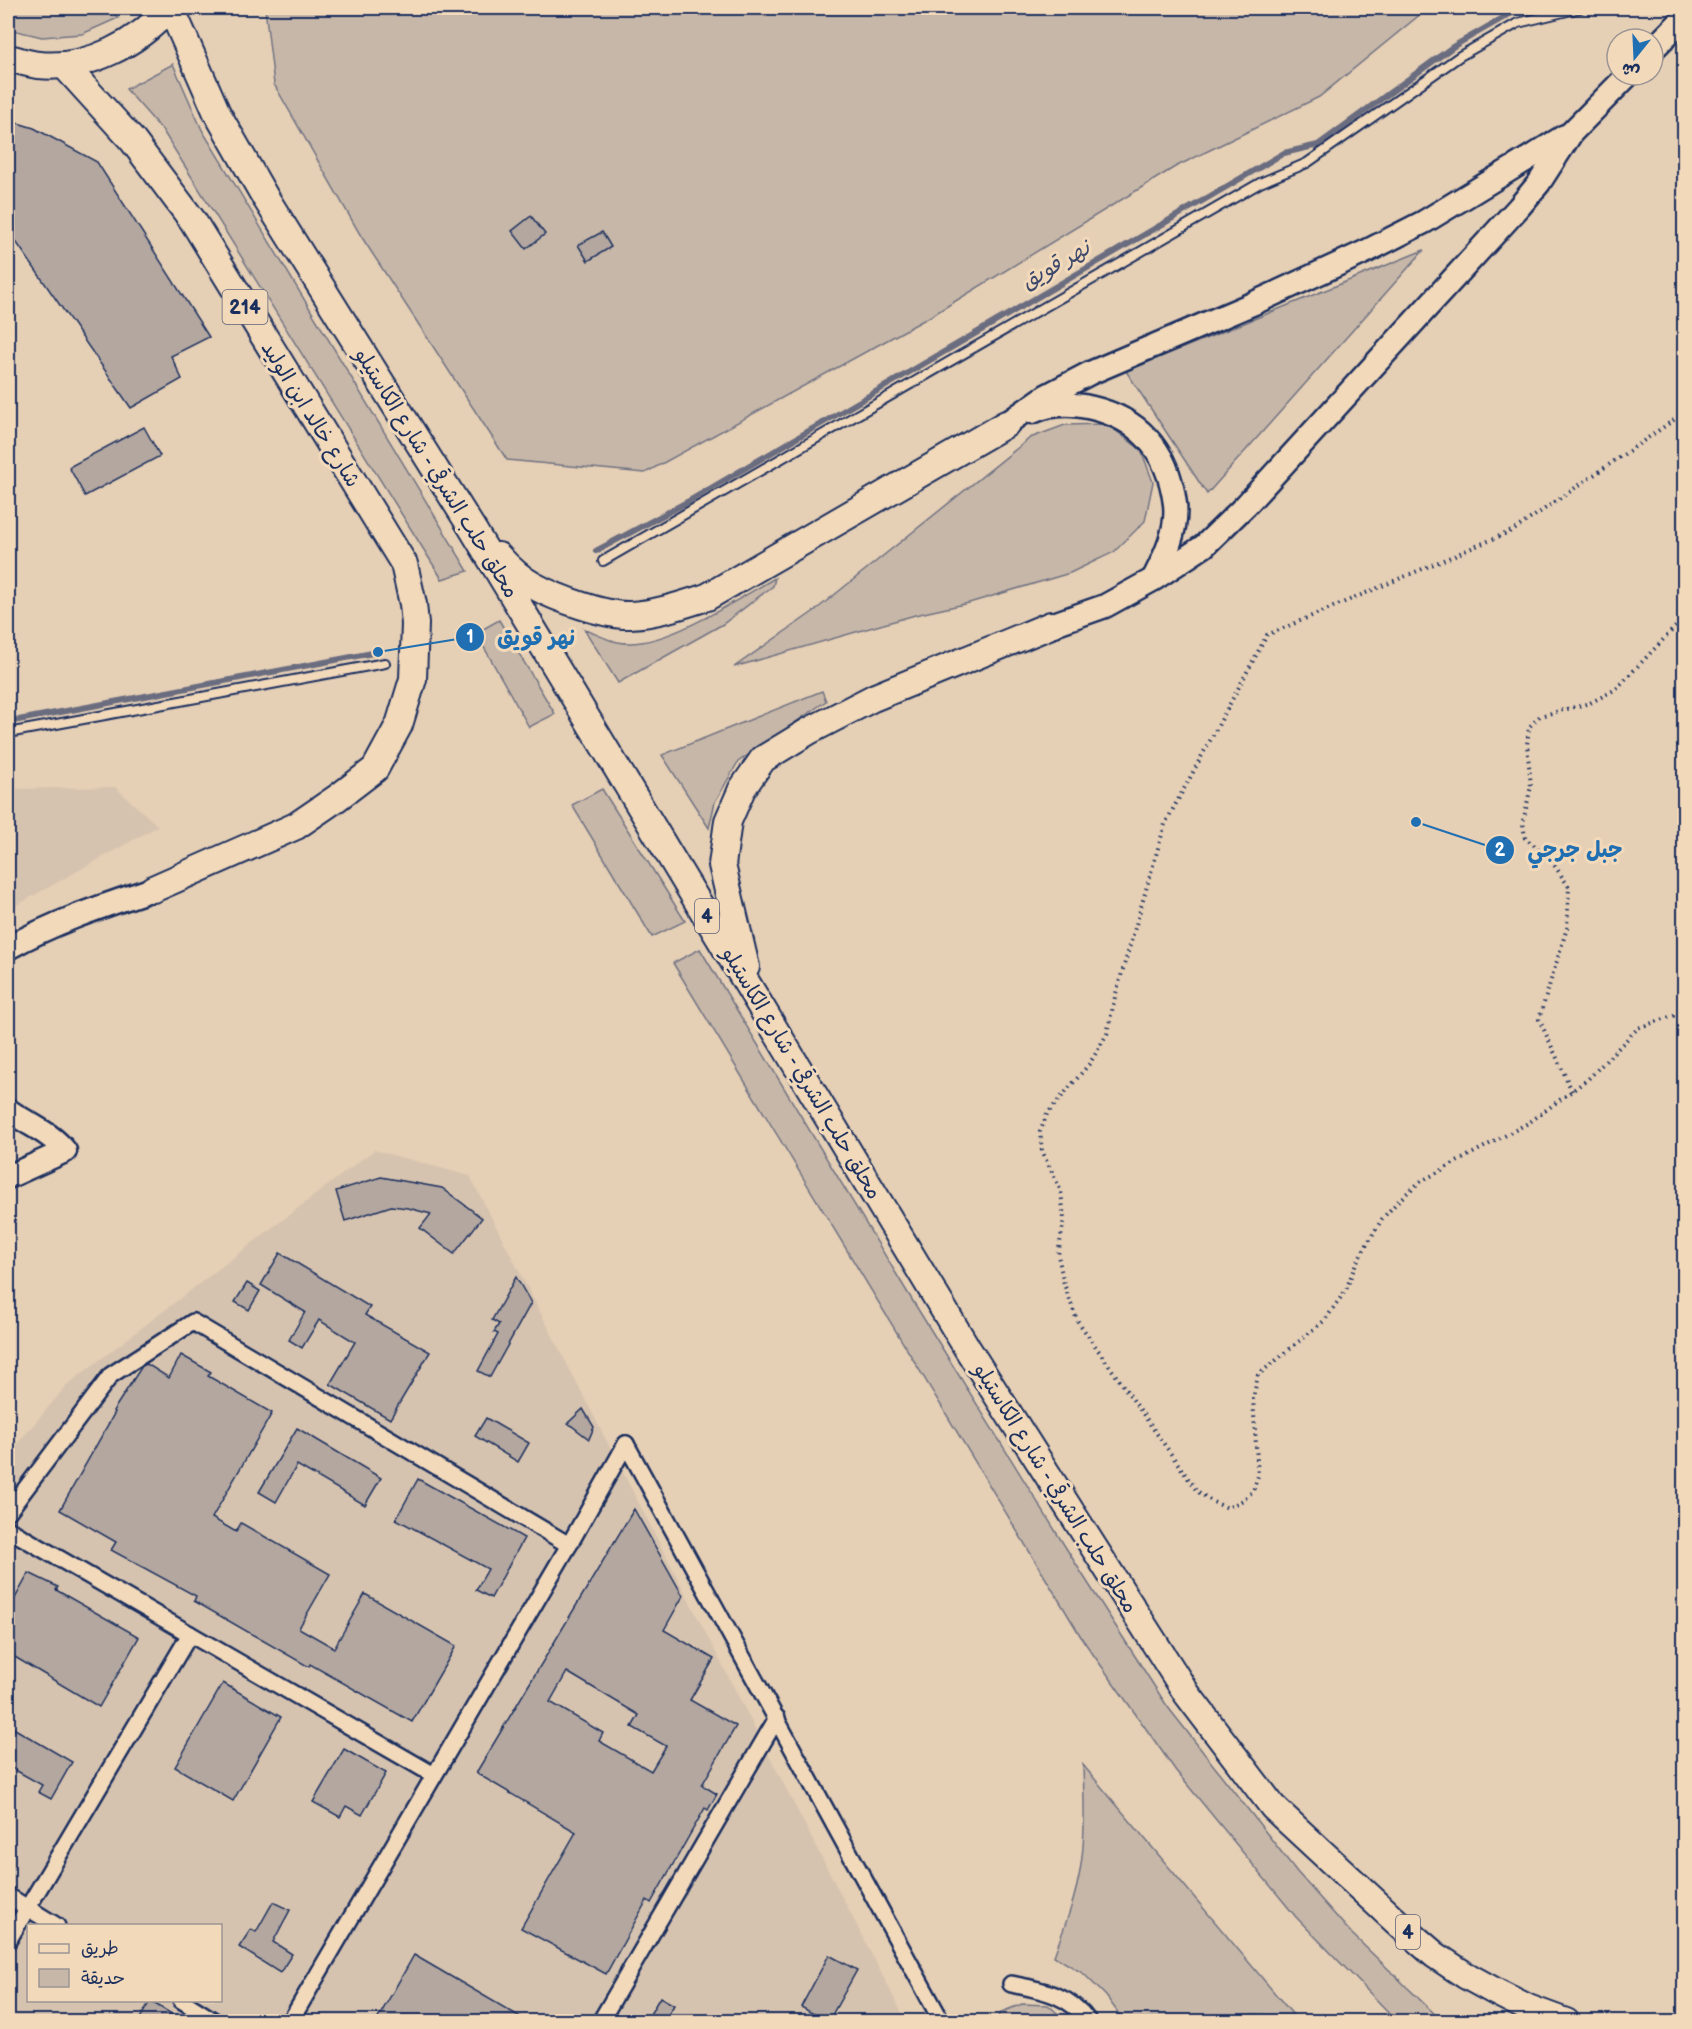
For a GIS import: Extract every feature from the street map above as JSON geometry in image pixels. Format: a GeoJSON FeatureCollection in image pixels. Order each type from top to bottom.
{"type":"FeatureCollection","features":[{"type":"Feature","properties":{"kind":"highway"},"geometry":{"type":"LineString","coordinates":[[8,58],[38,65],[64,65],[113,52],[155,23],[170,8]]}},
{"type":"Feature","properties":{"kind":"highway","name":"محلق حلب الشرقي - شارع الكاستيلو"},"geometry":{"type":"LineString","coordinates":[[170,8],[217,113],[260,188],[472,528],[967,1348],[1187,1694],[1273,1807],[1400,1925],[1435,1955],[1496,1992],[1528,2008],[1566,2022]]}},
{"type":"Feature","properties":{"kind":"highway","name":"شارع خالد ابن الوليد"},"geometry":{"type":"LineString","coordinates":[[64,65],[133,141],[193,221],[404,564],[413,604],[415,624],[413,679],[399,725],[375,769],[296,826],[153,889]]}},
{"type":"Feature","properties":{"kind":"highway"},"geometry":{"type":"LineString","coordinates":[[472,528],[506,565],[533,585],[596,611],[629,615],[665,610],[707,597],[1006,424]]}},
{"type":"Feature","properties":{"kind":"highway"},"geometry":{"type":"LineString","coordinates":[[752,991],[722,865],[728,821],[742,789],[763,759],[809,731],[873,698],[1050,625]]}},
{"type":"Feature","properties":{"kind":"main road"},"geometry":{"type":"LineString","coordinates":[[1665,37],[1684,18]]}},
{"type":"Feature","properties":{"kind":"main road"},"geometry":{"type":"LineString","coordinates":[[1050,625],[1105,606],[1154,579],[1204,546],[1246,505],[1520,207],[1539,183],[1572,132],[1616,87]]}},
{"type":"Feature","properties":{"kind":"main road"},"geometry":{"type":"LineString","coordinates":[[1006,424],[1046,396],[1089,373],[1262,300],[1424,222],[1572,132]]}},
{"type":"Feature","properties":{"kind":"main road"},"geometry":{"type":"LineString","coordinates":[[1006,424],[1041,408],[1079,405],[1115,415],[1146,437],[1167,469],[1176,506],[1171,543],[1154,579]]}},
{"type":"Feature","properties":{"kind":"main road"},"geometry":{"type":"LineString","coordinates":[[8,948],[69,917],[153,889]]}},
{"type":"Feature","properties":{"kind":"main road"},"geometry":{"type":"LineString","coordinates":[[8,1110],[56,1140],[65,1151],[8,1177]]}},
{"type":"Feature","properties":{"kind":"street"},"geometry":{"type":"LineString","coordinates":[[8,1512],[111,1375],[193,1322],[569,1545]]}},
{"type":"Feature","properties":{"kind":"street"},"geometry":{"type":"LineString","coordinates":[[290,2022],[626,1444],[942,2022]]}},
{"type":"Feature","properties":{"kind":"street"},"geometry":{"type":"LineString","coordinates":[[8,1529],[434,1775]]}},
{"type":"Feature","properties":{"kind":"street"},"geometry":{"type":"LineString","coordinates":[[8,1941],[190,1634]]}},
{"type":"Feature","properties":{"kind":"street"},"geometry":{"type":"LineString","coordinates":[[600,2022],[777,1718]]}},
{"type":"Feature","properties":{"kind":"street"},"geometry":{"type":"LineString","coordinates":[[8,1896],[54,1924]]}},
{"type":"Feature","properties":{"kind":"street"},"geometry":{"type":"LineString","coordinates":[[1011,1984],[1049,1991],[1082,2011],[1089,2022]]}},
{"type":"Feature","properties":{"kind":"street"},"geometry":{"type":"LineString","coordinates":[[183,2002],[216,2022]]}},
{"type":"Feature","properties":{"kind":"lane"},"geometry":{"type":"LineString","coordinates":[[603,561],[1260,183],[1307,163],[1460,56],[1518,23],[1580,8]]}},
{"type":"Feature","properties":{"kind":"lane"},"geometry":{"type":"LineString","coordinates":[[8,734],[385,663]]}},
{"type":"Feature","properties":{"kind":"path"},"geometry":{"type":"LineString","coordinates":[[1684,413],[1514,530],[1267,634],[1165,824],[1115,997],[1107,1034],[1090,1064],[1047,1114],[1040,1132],[1042,1151],[1061,1191],[1064,1219],[1058,1255],[1064,1284],[1077,1320],[1197,1491],[1213,1502],[1228,1508],[1243,1500],[1253,1491],[1258,1476],[1254,1399],[1258,1376],[1325,1320],[1346,1290],[1356,1263],[1377,1228],[1399,1200],[1420,1182],[1530,1122],[1588,1079],[1638,1028],[1684,1012]]}},
{"type":"Feature","properties":{"kind":"path"},"geometry":{"type":"LineString","coordinates":[[1572,1091],[1539,1019],[1568,928],[1569,886],[1548,856],[1526,838],[1523,822],[1531,786],[1527,745],[1529,727],[1540,716],[1590,703],[1616,689],[1684,618]]}},
{"type":"Feature","properties":{"kind":"shaded area"},"geometry":{"type":"Polygon","coordinates":[[[115,787],[158,826],[8,910],[8,789],[115,787]]]}},
{"type":"Feature","properties":{"kind":"shaded area"},"geometry":{"type":"Polygon","coordinates":[[[374,1150],[470,1176],[906,2021],[8,2022],[8,1455],[67,1385],[374,1150]]]}},
{"type":"Feature","properties":{"kind":"green space"},"geometry":{"type":"Polygon","coordinates":[[[8,8],[109,8],[118,18],[82,34],[42,37],[8,29],[8,8]]]}},
{"type":"Feature","properties":{"kind":"green space"},"geometry":{"type":"Polygon","coordinates":[[[265,8],[1428,8],[1319,97],[1175,167],[931,316],[645,473],[507,460],[361,236],[274,84],[265,8]]]}},
{"type":"Feature","properties":{"kind":"green space"},"geometry":{"type":"Polygon","coordinates":[[[173,64],[202,130],[468,571],[442,579],[163,131],[126,89],[173,64]]]}},
{"type":"Feature","properties":{"kind":"green space"},"geometry":{"type":"Polygon","coordinates":[[[1424,250],[1207,494],[1126,371],[1424,250]]]}},
{"type":"Feature","properties":{"kind":"green space"},"geometry":{"type":"Polygon","coordinates":[[[1107,424],[1141,450],[1153,482],[1145,521],[1114,552],[1070,573],[734,667],[813,612],[1030,438],[1065,425],[1107,424]]]}},
{"type":"Feature","properties":{"kind":"green space"},"geometry":{"type":"Polygon","coordinates":[[[775,578],[773,586],[723,624],[618,683],[584,629],[616,642],[645,641],[664,636],[703,619],[775,578]]]}},
{"type":"Feature","properties":{"kind":"green space"},"geometry":{"type":"Polygon","coordinates":[[[499,620],[555,714],[529,727],[476,633],[499,620]]]}},
{"type":"Feature","properties":{"kind":"green space"},"geometry":{"type":"Polygon","coordinates":[[[822,691],[826,701],[738,762],[715,802],[709,828],[662,755],[822,691]]]}},
{"type":"Feature","properties":{"kind":"green space"},"geometry":{"type":"Polygon","coordinates":[[[602,789],[685,921],[652,937],[572,805],[602,789]]]}},
{"type":"Feature","properties":{"kind":"green space"},"geometry":{"type":"Polygon","coordinates":[[[700,949],[906,1290],[1167,1706],[1297,1872],[1352,1934],[1442,2021],[1397,2021],[1296,1917],[1176,1771],[1083,1640],[673,963],[700,949]]]}},
{"type":"Feature","properties":{"kind":"green space"},"geometry":{"type":"Polygon","coordinates":[[[1083,1765],[1294,2016],[1253,2014],[1213,2022],[1124,2021],[1106,1996],[1084,1974],[1054,1956],[1078,1882],[1082,1858],[1083,1765]]]}},
{"type":"Feature","properties":{"kind":"green space"},"geometry":{"type":"Polygon","coordinates":[[[1022,2004],[1048,2005],[1066,2021],[997,2021],[1001,2012],[1022,2004]]]}},
{"type":"Feature","properties":{"kind":"building"},"geometry":{"type":"Polygon","coordinates":[[[8,120],[34,128],[97,162],[209,337],[171,356],[182,379],[131,408],[8,230],[8,120]]]}},
{"type":"Feature","properties":{"kind":"building"},"geometry":{"type":"Polygon","coordinates":[[[531,216],[545,234],[526,249],[512,231],[531,216]]]}},
{"type":"Feature","properties":{"kind":"building"},"geometry":{"type":"Polygon","coordinates":[[[602,232],[611,247],[588,261],[578,245],[602,232]]]}},
{"type":"Feature","properties":{"kind":"building"},"geometry":{"type":"Polygon","coordinates":[[[144,427],[160,456],[85,496],[69,467],[144,427]]]}},
{"type":"Feature","properties":{"kind":"building"},"geometry":{"type":"Polygon","coordinates":[[[381,1177],[442,1188],[482,1218],[454,1254],[420,1228],[431,1214],[391,1206],[345,1221],[336,1191],[381,1177]]]}},
{"type":"Feature","properties":{"kind":"building"},"geometry":{"type":"Polygon","coordinates":[[[280,1253],[370,1307],[365,1315],[430,1352],[390,1419],[330,1384],[355,1342],[319,1320],[302,1348],[289,1340],[305,1312],[261,1285],[280,1253]]]}},
{"type":"Feature","properties":{"kind":"building"},"geometry":{"type":"Polygon","coordinates":[[[516,1277],[531,1303],[490,1377],[478,1371],[498,1334],[494,1332],[499,1324],[492,1320],[516,1277]]]}},
{"type":"Feature","properties":{"kind":"building"},"geometry":{"type":"Polygon","coordinates":[[[247,1283],[260,1291],[249,1310],[235,1302],[247,1283]]]}},
{"type":"Feature","properties":{"kind":"building"},"geometry":{"type":"Polygon","coordinates":[[[181,1355],[211,1372],[208,1376],[272,1413],[212,1518],[236,1532],[241,1523],[330,1574],[299,1628],[334,1648],[365,1594],[456,1646],[412,1722],[310,1664],[309,1667],[194,1601],[196,1596],[111,1550],[116,1542],[60,1510],[115,1412],[113,1411],[142,1366],[147,1364],[169,1378],[181,1355]]]}},
{"type":"Feature","properties":{"kind":"building"},"geometry":{"type":"Polygon","coordinates":[[[583,1409],[594,1427],[589,1439],[568,1423],[583,1409]]]}},
{"type":"Feature","properties":{"kind":"building"},"geometry":{"type":"Polygon","coordinates":[[[486,1418],[529,1443],[518,1462],[475,1436],[486,1418]]]}},
{"type":"Feature","properties":{"kind":"building"},"geometry":{"type":"Polygon","coordinates":[[[297,1428],[381,1478],[365,1505],[297,1465],[276,1502],[259,1492],[297,1428]]]}},
{"type":"Feature","properties":{"kind":"building"},"geometry":{"type":"Polygon","coordinates":[[[418,1479],[524,1538],[491,1598],[476,1590],[488,1569],[396,1519],[418,1479]]]}},
{"type":"Feature","properties":{"kind":"building"},"geometry":{"type":"Polygon","coordinates":[[[634,1509],[683,1596],[664,1630],[714,1659],[690,1700],[736,1726],[702,1785],[717,1794],[708,1810],[705,1808],[651,1903],[647,1900],[606,1974],[521,1928],[576,1832],[476,1773],[634,1509]],[[567,1672],[550,1702],[603,1733],[599,1741],[651,1771],[666,1746],[632,1727],[639,1715],[567,1672]]]}},
{"type":"Feature","properties":{"kind":"building"},"geometry":{"type":"Polygon","coordinates":[[[29,1573],[58,1587],[56,1590],[139,1637],[99,1707],[8,1653],[8,1611],[29,1573]]]}},
{"type":"Feature","properties":{"kind":"building"},"geometry":{"type":"Polygon","coordinates":[[[223,1683],[281,1717],[233,1801],[175,1767],[223,1683]]]}},
{"type":"Feature","properties":{"kind":"building"},"geometry":{"type":"Polygon","coordinates":[[[8,1725],[72,1762],[51,1799],[38,1792],[42,1785],[8,1766],[8,1725]]]}},
{"type":"Feature","properties":{"kind":"building"},"geometry":{"type":"Polygon","coordinates":[[[344,1749],[386,1773],[362,1815],[346,1806],[340,1817],[313,1802],[344,1749]]]}},
{"type":"Feature","properties":{"kind":"building"},"geometry":{"type":"Polygon","coordinates":[[[273,1902],[290,1910],[273,1942],[292,1954],[280,1973],[239,1947],[251,1929],[256,1932],[273,1902]]]}},
{"type":"Feature","properties":{"kind":"building"},"geometry":{"type":"Polygon","coordinates":[[[414,1955],[529,2022],[376,2022],[414,1955]]]}},
{"type":"Feature","properties":{"kind":"building"},"geometry":{"type":"Polygon","coordinates":[[[829,1955],[857,1970],[828,2022],[801,2007],[829,1955]]]}},
{"type":"Feature","properties":{"kind":"building"},"geometry":{"type":"Polygon","coordinates":[[[660,1997],[674,2005],[664,2022],[659,2022],[649,2016],[660,1997]]]}},
{"type":"Feature","properties":{"kind":"building"},"geometry":{"type":"Polygon","coordinates":[[[149,2002],[152,2002],[185,2022],[138,2022],[149,2002]]]}},
{"type":"Feature","properties":{"kind":"waterway","name":"نهر قويق"},"geometry":{"type":"LineString","coordinates":[[596,551],[689,501],[1284,153],[1318,145],[1454,46],[1515,11],[1529,8]]}},
{"type":"Feature","properties":{"kind":"waterway","name":"نهر قويق"},"geometry":{"type":"LineString","coordinates":[[8,722],[378,652]]}},
{"type":"Feature","properties":{"kind":"place","name":"نهر قويق"},"geometry":{"type":"Point","coordinates":[378,652]}},
{"type":"Feature","properties":{"kind":"place","name":"جبل جرجي"},"geometry":{"type":"Point","coordinates":[1416,822]}}]}
